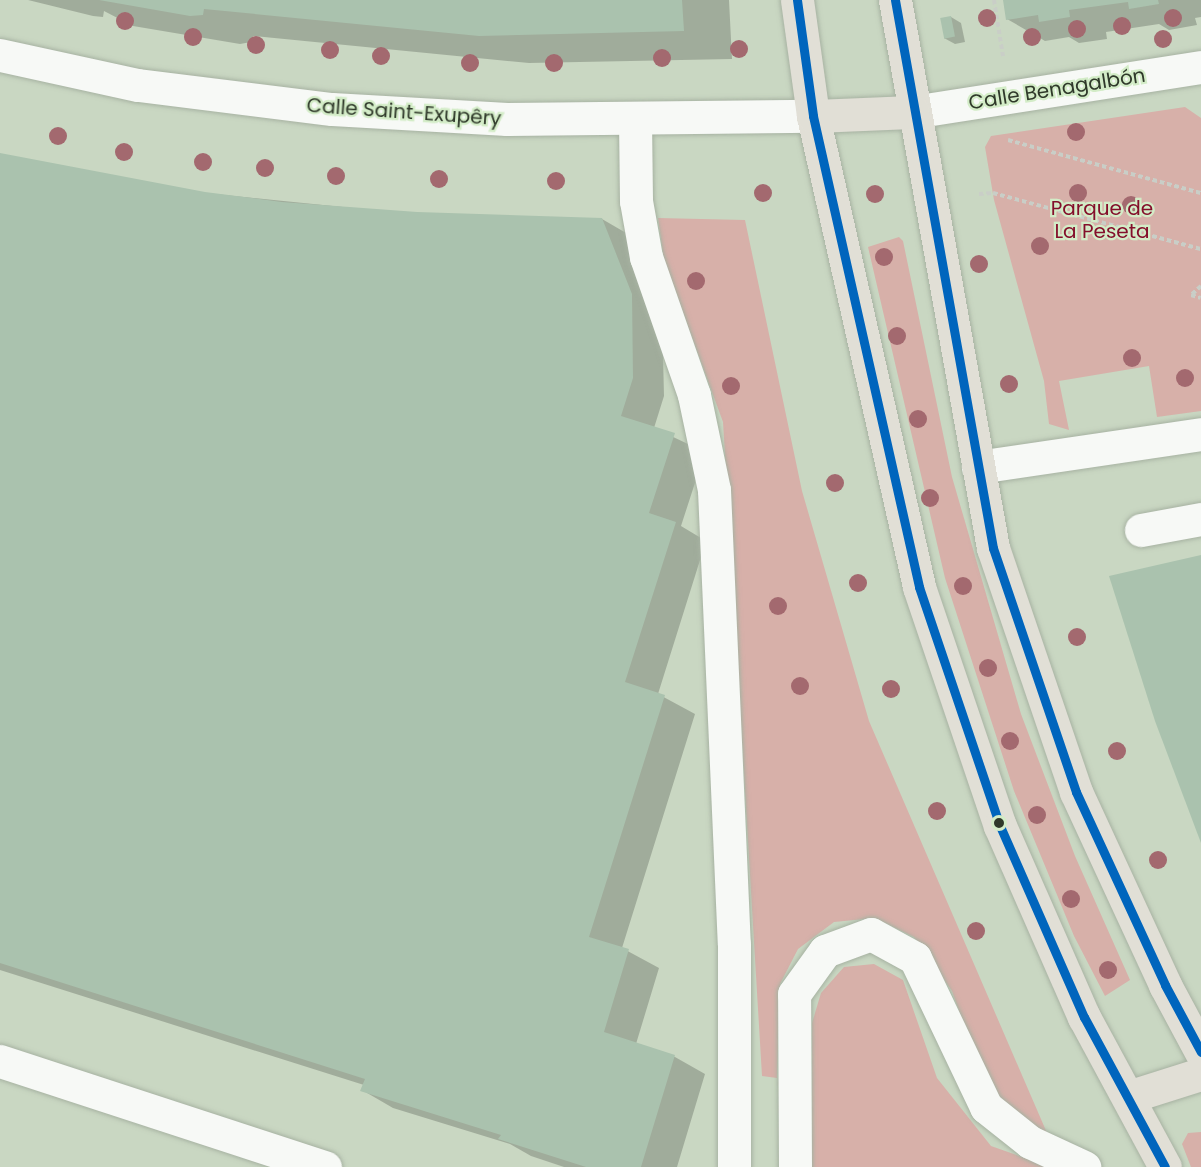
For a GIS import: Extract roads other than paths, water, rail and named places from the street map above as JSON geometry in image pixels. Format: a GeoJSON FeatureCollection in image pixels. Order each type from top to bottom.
{"type":"FeatureCollection","features":[{"type":"Feature","properties":{"kind":"main road"},"geometry":{"type":"LineString","coordinates":[[797,0],[813,116],[919,587],[1000,826],[1084,1017],[1165,1167]]}},
{"type":"Feature","properties":{"kind":"main road"},"geometry":{"type":"LineString","coordinates":[[895,0],[993,548],[1076,792],[1165,985],[1201,1052]]}},
{"type":"Feature","properties":{"kind":"main road"},"geometry":{"type":"LineString","coordinates":[[813,116],[914,112]]}},
{"type":"Feature","properties":{"kind":"main road"},"geometry":{"type":"LineString","coordinates":[[1128,1096],[1201,1074]]}},
{"type":"Feature","properties":{"kind":"street","name":"Calle Saint-Exupêry"},"geometry":{"type":"LineString","coordinates":[[0,55],[138,85],[332,109],[507,118],[635,119],[813,116]]}},
{"type":"Feature","properties":{"kind":"street","name":"Calle Benagalbón"},"geometry":{"type":"LineString","coordinates":[[914,112],[1201,67]]}},
{"type":"Feature","properties":{"kind":"street"},"geometry":{"type":"LineString","coordinates":[[635,119],[636,201],[646,257],[694,395],[714,490],[720,699],[734,944],[734,1167]]}},
{"type":"Feature","properties":{"kind":"street"},"geometry":{"type":"LineString","coordinates":[[978,467],[1201,434]]}},
{"type":"Feature","properties":{"kind":"street"},"geometry":{"type":"LineString","coordinates":[[1141,530],[1201,519]]}},
{"type":"Feature","properties":{"kind":"street"},"geometry":{"type":"LineString","coordinates":[[795,1167],[794,994],[825,951],[871,934],[915,958],[986,1107],[1030,1142],[1084,1167]]}},
{"type":"Feature","properties":{"kind":"street"},"geometry":{"type":"LineString","coordinates":[[0,1061],[325,1167]]}},
{"type":"Feature","properties":{"kind":"park label","name":"Parque de La Peseta"},"geometry":{"type":"Point","coordinates":[1102,220]}}]}
